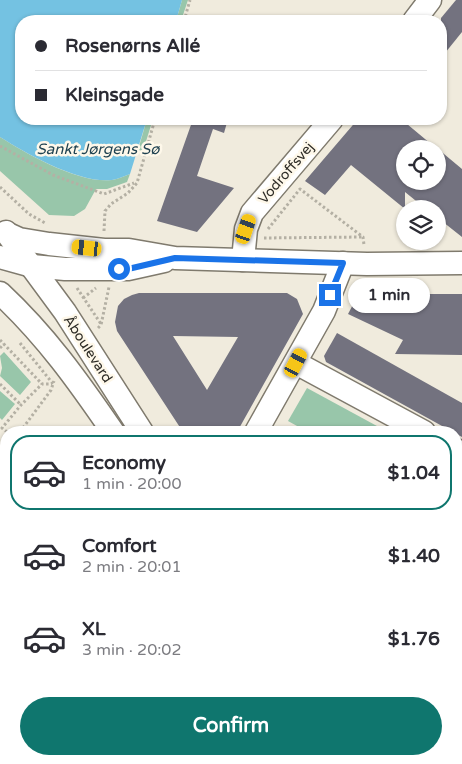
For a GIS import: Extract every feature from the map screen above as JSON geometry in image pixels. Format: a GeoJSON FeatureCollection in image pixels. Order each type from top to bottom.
{"type":"FeatureCollection","features":[{"type":"Feature","properties":{"kind":"street"},"geometry":{"type":"LineString","coordinates":[[419,15],[430,0]]}},
{"type":"Feature","properties":{"kind":"street","name":"Vodroffsvej"},"geometry":{"type":"LineString","coordinates":[[243,260],[246,229],[252,213],[327,125]]}},
{"type":"Feature","properties":{"kind":"street"},"geometry":{"type":"LineString","coordinates":[[4,230],[20,239],[42,243],[104,250],[129,250],[175,258],[366,264],[462,263]]}},
{"type":"Feature","properties":{"kind":"street","name":"Åboulevard"},"geometry":{"type":"LineString","coordinates":[[4,230],[65,312],[138,426]]}},
{"type":"Feature","properties":{"kind":"street"},"geometry":{"type":"LineString","coordinates":[[0,257],[32,266],[65,269],[128,269],[175,258]]}},
{"type":"Feature","properties":{"kind":"street"},"geometry":{"type":"LineString","coordinates":[[266,426],[296,363],[324,311],[343,263]]}},
{"type":"Feature","properties":{"kind":"street","name":"Åboulevard"},"geometry":{"type":"LineString","coordinates":[[0,294],[40,333],[109,426]]}},
{"type":"Feature","properties":{"kind":"street"},"geometry":{"type":"LineString","coordinates":[[296,363],[413,426]]}},
{"type":"Feature","properties":{"kind":"path"},"geometry":{"type":"LineString","coordinates":[[186,15],[190,0]]}},
{"type":"Feature","properties":{"kind":"path"},"geometry":{"type":"LineString","coordinates":[[104,230],[105,212],[110,204],[128,193],[136,183],[153,125]]}},
{"type":"Feature","properties":{"kind":"path"},"geometry":{"type":"LineString","coordinates":[[0,146],[53,175],[104,194],[136,183]]}},
{"type":"Feature","properties":{"kind":"path"},"geometry":{"type":"LineString","coordinates":[[0,187],[29,214]]}},
{"type":"Feature","properties":{"kind":"path"},"geometry":{"type":"LineString","coordinates":[[363,237],[260,238],[300,189],[363,237],[366,264]]}},
{"type":"Feature","properties":{"kind":"path"},"geometry":{"type":"LineString","coordinates":[[101,325],[109,286]]}},
{"type":"Feature","properties":{"kind":"path"},"geometry":{"type":"LineString","coordinates":[[0,340],[42,384]]}},
{"type":"Feature","properties":{"kind":"path"},"geometry":{"type":"LineString","coordinates":[[0,348],[4,344]]}},
{"type":"Feature","properties":{"kind":"path"},"geometry":{"type":"LineString","coordinates":[[23,347],[53,384]]}},
{"type":"Feature","properties":{"kind":"path"},"geometry":{"type":"LineString","coordinates":[[0,384],[22,405]]}},
{"type":"Feature","properties":{"kind":"path"},"geometry":{"type":"LineString","coordinates":[[4,426],[42,384],[53,384]]}},
{"type":"Feature","properties":{"kind":"path"},"geometry":{"type":"LineString","coordinates":[[24,426],[53,384]]}},
{"type":"Feature","properties":{"kind":"green space"},"geometry":{"type":"Polygon","coordinates":[[[182,0],[188,0],[183,15],[178,15],[182,0]]]}},
{"type":"Feature","properties":{"kind":"green space"},"geometry":{"type":"Polygon","coordinates":[[[145,125],[151,125],[143,151],[138,150],[145,125]]]}},
{"type":"Feature","properties":{"kind":"green space"},"geometry":{"type":"Polygon","coordinates":[[[0,137],[69,173],[99,180],[112,180],[130,174],[127,182],[107,189],[96,189],[85,209],[74,216],[49,215],[0,171],[0,137]]]}},
{"type":"Feature","properties":{"kind":"green space"},"geometry":{"type":"Polygon","coordinates":[[[4,352],[31,382],[20,395],[0,376],[2,368],[0,356],[4,352]]]}},
{"type":"Feature","properties":{"kind":"green space"},"geometry":{"type":"Polygon","coordinates":[[[307,388],[377,426],[297,426],[288,421],[307,388]]]}},
{"type":"Feature","properties":{"kind":"green space"},"geometry":{"type":"Polygon","coordinates":[[[0,391],[15,404],[2,420],[0,418],[0,391]]]}},
{"type":"Feature","properties":{"kind":"water","name":"Sankt Jørgens Sø"},"geometry":{"type":"Polygon","coordinates":[[[0,0],[182,0],[178,15],[15,15],[15,125],[145,125],[130,174],[112,180],[99,180],[70,173],[39,159],[0,137],[0,0]]]}},
{"type":"Feature","properties":{"kind":"building"},"geometry":{"type":"Polygon","coordinates":[[[456,0],[462,0],[462,32],[447,51],[447,15],[444,15],[456,0]]]}},
{"type":"Feature","properties":{"kind":"building"},"geometry":{"type":"Polygon","coordinates":[[[191,125],[226,125],[224,133],[213,129],[197,176],[234,188],[197,232],[157,221],[191,125]]]}},
{"type":"Feature","properties":{"kind":"building"},"geometry":{"type":"Polygon","coordinates":[[[353,125],[408,125],[426,140],[396,140],[396,190],[446,190],[446,156],[462,169],[462,237],[446,224],[446,200],[415,200],[405,192],[405,200],[396,200],[396,202],[351,165],[325,195],[305,181],[353,125]]]}},
{"type":"Feature","properties":{"kind":"building"},"geometry":{"type":"Polygon","coordinates":[[[139,293],[287,293],[297,299],[303,314],[240,426],[179,426],[117,331],[115,322],[118,306],[124,299],[139,293]],[[173,336],[207,390],[238,337],[173,336]]]}},
{"type":"Feature","properties":{"kind":"building"},"geometry":{"type":"Polygon","coordinates":[[[362,294],[462,294],[462,355],[395,354],[403,340],[348,314],[357,297],[362,294]]]}},
{"type":"Feature","properties":{"kind":"building"},"geometry":{"type":"Polygon","coordinates":[[[337,333],[462,403],[462,426],[442,426],[326,362],[324,356],[337,333]]]}},
{"type":"Feature","properties":{"kind":"route"},"geometry":{"type":"LineString","coordinates":[[119,269],[128,269],[175,258],[343,263],[330,295]]}}]}
